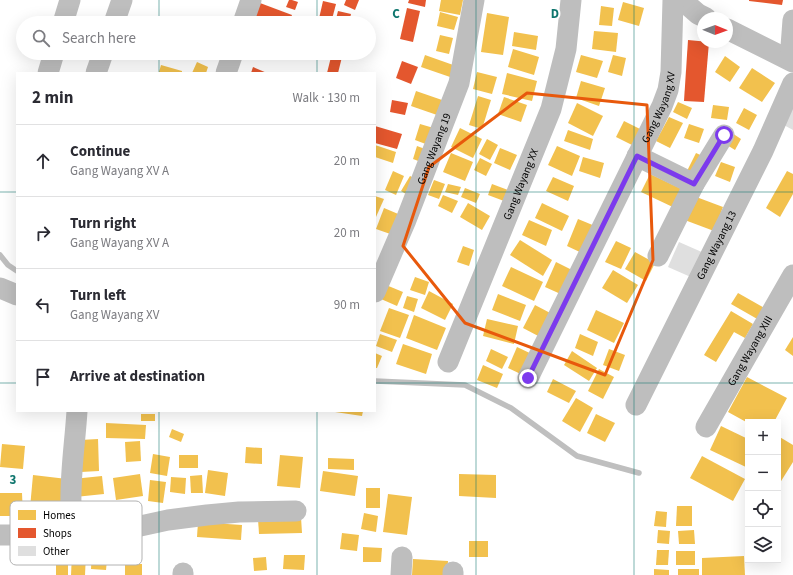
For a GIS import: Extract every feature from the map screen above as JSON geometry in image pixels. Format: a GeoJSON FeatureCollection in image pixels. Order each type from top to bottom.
{"type":"FeatureCollection","features":[{"type":"Feature","properties":{"kind":"street"},"geometry":{"type":"LineString","coordinates":[[65,16],[70,0]]}},
{"type":"Feature","properties":{"kind":"street"},"geometry":{"type":"LineString","coordinates":[[116,16],[122,0]]}},
{"type":"Feature","properties":{"kind":"street"},"geometry":{"type":"LineString","coordinates":[[245,16],[251,0]]}},
{"type":"Feature","properties":{"kind":"street","name":"Gang Wayang 19"},"geometry":{"type":"LineString","coordinates":[[376,290],[406,220],[458,83],[474,0]]}},
{"type":"Feature","properties":{"kind":"street","name":"Gang Wayang XX"},"geometry":{"type":"LineString","coordinates":[[448,362],[551,109],[566,49],[571,0]]}},
{"type":"Feature","properties":{"kind":"street","name":"Gang Wayang XV"},"geometry":{"type":"LineString","coordinates":[[528,378],[662,106],[668,90],[671,72],[674,0]]}},
{"type":"Feature","properties":{"kind":"street"},"geometry":{"type":"LineString","coordinates":[[682,0],[697,13]]}},
{"type":"Feature","properties":{"kind":"street"},"geometry":{"type":"LineString","coordinates":[[733,32],[791,61],[793,20]]}},
{"type":"Feature","properties":{"kind":"street"},"geometry":{"type":"LineString","coordinates":[[48,72],[52,60]]}},
{"type":"Feature","properties":{"kind":"street"},"geometry":{"type":"LineString","coordinates":[[96,72],[101,60]]}},
{"type":"Feature","properties":{"kind":"street"},"geometry":{"type":"LineString","coordinates":[[226,72],[231,60]]}},
{"type":"Feature","properties":{"kind":"street","name":"Gang Wayang 13"},"geometry":{"type":"LineString","coordinates":[[636,406],[763,151],[793,83]]}},
{"type":"Feature","properties":{"kind":"street"},"geometry":{"type":"LineString","coordinates":[[658,256],[694,184],[724,135]]}},
{"type":"Feature","properties":{"kind":"street"},"geometry":{"type":"LineString","coordinates":[[637,156],[694,184]]}},
{"type":"Feature","properties":{"kind":"street","name":"Gang Wayang XIII"},"geometry":{"type":"LineString","coordinates":[[706,427],[793,275]]}},
{"type":"Feature","properties":{"kind":"street"},"geometry":{"type":"LineString","coordinates":[[0,288],[16,295]]}},
{"type":"Feature","properties":{"kind":"street"},"geometry":{"type":"LineString","coordinates":[[71,501],[72,463],[76,438],[77,412]]}},
{"type":"Feature","properties":{"kind":"street"},"geometry":{"type":"LineString","coordinates":[[142,526],[168,520],[207,515],[239,512],[296,511]]}},
{"type":"Feature","properties":{"kind":"highlighted area"},"geometry":{"type":"Polygon","coordinates":[[[527,93],[647,105],[653,260],[605,375],[465,323],[403,246],[429,167],[527,93]]]}},
{"type":"Feature","properties":{"kind":"building: Homes"},"geometry":{"type":"Polygon","coordinates":[[[441,0],[463,0],[460,15],[439,11],[441,0]]]}},
{"type":"Feature","properties":{"kind":"building: Homes"},"geometry":{"type":"Polygon","coordinates":[[[623,2],[644,8],[639,26],[618,20],[623,2]]]}},
{"type":"Feature","properties":{"kind":"building: Homes"},"geometry":{"type":"Polygon","coordinates":[[[601,6],[614,8],[612,26],[599,25],[601,6]]]}},
{"type":"Feature","properties":{"kind":"building: Homes"},"geometry":{"type":"Polygon","coordinates":[[[440,12],[458,17],[454,30],[437,26],[440,12]]]}},
{"type":"Feature","properties":{"kind":"building: Homes"},"geometry":{"type":"Polygon","coordinates":[[[487,13],[509,17],[503,55],[481,52],[487,13]]]}},
{"type":"Feature","properties":{"kind":"building: Homes"},"geometry":{"type":"Polygon","coordinates":[[[594,31],[618,33],[616,52],[592,49],[594,31]]]}},
{"type":"Feature","properties":{"kind":"building: Homes"},"geometry":{"type":"Polygon","coordinates":[[[514,32],[538,36],[536,50],[512,46],[514,32]]]}},
{"type":"Feature","properties":{"kind":"building: Homes"},"geometry":{"type":"Polygon","coordinates":[[[440,35],[453,38],[449,54],[436,51],[440,35]]]}},
{"type":"Feature","properties":{"kind":"building: Homes"},"geometry":{"type":"Polygon","coordinates":[[[513,49],[539,57],[534,75],[508,67],[513,49]]]}},
{"type":"Feature","properties":{"kind":"building: Homes"},"geometry":{"type":"Polygon","coordinates":[[[425,55],[456,66],[453,78],[421,67],[425,55]]]}},
{"type":"Feature","properties":{"kind":"building: Homes"},"geometry":{"type":"Polygon","coordinates":[[[581,55],[603,61],[597,78],[576,72],[581,55]]]}},
{"type":"Feature","properties":{"kind":"building: Homes"},"geometry":{"type":"Polygon","coordinates":[[[613,55],[626,58],[622,76],[608,72],[613,55]]]}},
{"type":"Feature","properties":{"kind":"building: Homes"},"geometry":{"type":"Polygon","coordinates":[[[725,56],[740,67],[730,82],[715,72],[725,56]]]}},
{"type":"Feature","properties":{"kind":"building: Homes"},"geometry":{"type":"Polygon","coordinates":[[[197,62],[208,67],[206,72],[192,72],[197,62]]]}},
{"type":"Feature","properties":{"kind":"building: Homes"},"geometry":{"type":"Polygon","coordinates":[[[161,65],[182,71],[182,72],[159,72],[161,65]]]}},
{"type":"Feature","properties":{"kind":"building: Homes"},"geometry":{"type":"Polygon","coordinates":[[[752,68],[775,83],[762,102],[739,88],[752,68]]]}},
{"type":"Feature","properties":{"kind":"building: Homes"},"geometry":{"type":"Polygon","coordinates":[[[477,72],[497,77],[492,94],[473,89],[477,72]]]}},
{"type":"Feature","properties":{"kind":"building: Homes"},"geometry":{"type":"Polygon","coordinates":[[[507,73],[537,81],[532,101],[502,94],[507,73]]]}},
{"type":"Feature","properties":{"kind":"building: Homes"},"geometry":{"type":"Polygon","coordinates":[[[581,81],[605,88],[599,106],[576,98],[581,81]]]}},
{"type":"Feature","properties":{"kind":"building: Homes"},"geometry":{"type":"Polygon","coordinates":[[[416,91],[442,100],[437,115],[411,106],[416,91]]]}},
{"type":"Feature","properties":{"kind":"building: Homes"},"geometry":{"type":"Polygon","coordinates":[[[478,96],[491,100],[482,129],[469,125],[478,96]]]}},
{"type":"Feature","properties":{"kind":"building: Homes"},"geometry":{"type":"Polygon","coordinates":[[[504,97],[527,105],[521,122],[498,114],[504,97]]]}},
{"type":"Feature","properties":{"kind":"building: Homes"},"geometry":{"type":"Polygon","coordinates":[[[678,102],[692,108],[687,119],[673,112],[678,102]]]}},
{"type":"Feature","properties":{"kind":"building: Homes"},"geometry":{"type":"Polygon","coordinates":[[[577,103],[603,116],[593,136],[568,123],[577,103]]]}},
{"type":"Feature","properties":{"kind":"building: Homes"},"geometry":{"type":"Polygon","coordinates":[[[713,105],[729,107],[727,120],[711,118],[713,105]]]}},
{"type":"Feature","properties":{"kind":"building: Homes"},"geometry":{"type":"Polygon","coordinates":[[[744,108],[757,115],[749,130],[736,123],[744,108]]]}},
{"type":"Feature","properties":{"kind":"building: Homes"},"geometry":{"type":"Polygon","coordinates":[[[669,117],[683,123],[670,148],[656,141],[669,117]]]}},
{"type":"Feature","properties":{"kind":"building: Homes"},"geometry":{"type":"Polygon","coordinates":[[[624,121],[648,133],[640,149],[616,137],[624,121]]]}},
{"type":"Feature","properties":{"kind":"building: Homes"},"geometry":{"type":"Polygon","coordinates":[[[420,124],[437,129],[431,146],[415,140],[420,124]]]}},
{"type":"Feature","properties":{"kind":"building: Homes"},"geometry":{"type":"Polygon","coordinates":[[[689,124],[704,129],[699,143],[684,138],[689,124]]]}},
{"type":"Feature","properties":{"kind":"building: Homes"},"geometry":{"type":"Polygon","coordinates":[[[460,128],[482,139],[473,158],[451,147],[460,128]]]}},
{"type":"Feature","properties":{"kind":"building: Homes"},"geometry":{"type":"Polygon","coordinates":[[[568,130],[593,139],[590,150],[564,141],[568,130]]]}},
{"type":"Feature","properties":{"kind":"building: Homes"},"geometry":{"type":"Polygon","coordinates":[[[729,131],[741,139],[735,150],[722,142],[729,131]]]}},
{"type":"Feature","properties":{"kind":"building: Homes"},"geometry":{"type":"Polygon","coordinates":[[[487,139],[498,145],[490,160],[479,154],[487,139]]]}},
{"type":"Feature","properties":{"kind":"building: Homes"},"geometry":{"type":"Polygon","coordinates":[[[376,145],[396,152],[393,163],[376,157],[376,145]]]}},
{"type":"Feature","properties":{"kind":"building: Homes"},"geometry":{"type":"Polygon","coordinates":[[[417,146],[425,149],[421,162],[413,159],[417,146]]]}},
{"type":"Feature","properties":{"kind":"building: Homes"},"geometry":{"type":"Polygon","coordinates":[[[557,146],[580,156],[572,176],[548,165],[557,146]]]}},
{"type":"Feature","properties":{"kind":"building: Homes"},"geometry":{"type":"Polygon","coordinates":[[[500,148],[517,155],[510,170],[494,163],[500,148]]]}},
{"type":"Feature","properties":{"kind":"building: Homes"},"geometry":{"type":"Polygon","coordinates":[[[451,153],[473,162],[465,181],[443,172],[451,153]]]}},
{"type":"Feature","properties":{"kind":"building: Homes"},"geometry":{"type":"Polygon","coordinates":[[[696,153],[707,158],[697,176],[687,171],[696,153]]]}},
{"type":"Feature","properties":{"kind":"building: Homes"},"geometry":{"type":"Polygon","coordinates":[[[583,157],[604,163],[600,178],[579,171],[583,157]]]}},
{"type":"Feature","properties":{"kind":"building: Homes"},"geometry":{"type":"Polygon","coordinates":[[[480,158],[492,164],[486,176],[474,170],[480,158]]]}},
{"type":"Feature","properties":{"kind":"building: Homes"},"geometry":{"type":"Polygon","coordinates":[[[721,162],[735,167],[730,182],[715,176],[721,162]]]}},
{"type":"Feature","properties":{"kind":"building: Homes"},"geometry":{"type":"Polygon","coordinates":[[[393,171],[404,176],[396,195],[385,190],[393,171]]]}},
{"type":"Feature","properties":{"kind":"building: Homes"},"geometry":{"type":"Polygon","coordinates":[[[787,171],[793,174],[793,194],[780,217],[766,208],[787,171]]]}},
{"type":"Feature","properties":{"kind":"building: Homes"},"geometry":{"type":"Polygon","coordinates":[[[650,174],[686,191],[677,209],[641,192],[650,174]]]}},
{"type":"Feature","properties":{"kind":"building: Homes"},"geometry":{"type":"Polygon","coordinates":[[[410,176],[420,181],[411,197],[401,191],[410,176]]]}},
{"type":"Feature","properties":{"kind":"building: Homes"},"geometry":{"type":"Polygon","coordinates":[[[553,177],[574,186],[568,201],[546,191],[553,177]]]}},
{"type":"Feature","properties":{"kind":"building: Homes"},"geometry":{"type":"Polygon","coordinates":[[[434,180],[445,184],[439,199],[428,195],[434,180]]]}},
{"type":"Feature","properties":{"kind":"building: Homes"},"geometry":{"type":"Polygon","coordinates":[[[448,184],[461,187],[458,195],[445,192],[448,184]]]}},
{"type":"Feature","properties":{"kind":"building: Homes"},"geometry":{"type":"Polygon","coordinates":[[[492,184],[508,190],[504,201],[488,195],[492,184]]]}},
{"type":"Feature","properties":{"kind":"building: Homes"},"geometry":{"type":"Polygon","coordinates":[[[465,188],[480,194],[476,203],[461,197],[465,188]]]}},
{"type":"Feature","properties":{"kind":"building: Homes"},"geometry":{"type":"Polygon","coordinates":[[[443,195],[458,201],[452,213],[438,206],[443,195]]]}},
{"type":"Feature","properties":{"kind":"building: Homes"},"geometry":{"type":"Polygon","coordinates":[[[691,195],[723,207],[714,231],[682,219],[691,195]]]}},
{"type":"Feature","properties":{"kind":"building: Homes"},"geometry":{"type":"Polygon","coordinates":[[[376,196],[384,199],[376,217],[376,196]]]}},
{"type":"Feature","properties":{"kind":"building: Homes"},"geometry":{"type":"Polygon","coordinates":[[[468,203],[490,216],[482,230],[460,217],[468,203]]]}},
{"type":"Feature","properties":{"kind":"building: Homes"},"geometry":{"type":"Polygon","coordinates":[[[542,203],[569,216],[562,231],[535,218],[542,203]]]}},
{"type":"Feature","properties":{"kind":"building: Homes"},"geometry":{"type":"Polygon","coordinates":[[[384,208],[403,216],[396,236],[376,229],[384,208]]]}},
{"type":"Feature","properties":{"kind":"building: Homes"},"geometry":{"type":"Polygon","coordinates":[[[578,219],[595,226],[584,254],[567,246],[578,219]]]}},
{"type":"Feature","properties":{"kind":"building: Homes"},"geometry":{"type":"Polygon","coordinates":[[[529,220],[552,230],[546,246],[522,235],[529,220]]]}},
{"type":"Feature","properties":{"kind":"building: Homes"},"geometry":{"type":"Polygon","coordinates":[[[520,240],[552,260],[543,276],[510,255],[520,240]]]}},
{"type":"Feature","properties":{"kind":"building: Homes"},"geometry":{"type":"Polygon","coordinates":[[[616,241],[631,248],[621,269],[605,262],[616,241]]]}},
{"type":"Feature","properties":{"kind":"building: Homes"},"geometry":{"type":"Polygon","coordinates":[[[463,246],[474,250],[469,266],[457,262],[463,246]]]}},
{"type":"Feature","properties":{"kind":"building: Homes"},"geometry":{"type":"Polygon","coordinates":[[[635,252],[655,263],[646,281],[625,269],[635,252]]]}},
{"type":"Feature","properties":{"kind":"building: Homes"},"geometry":{"type":"Polygon","coordinates":[[[556,262],[576,272],[565,296],[545,287],[556,262]]]}},
{"type":"Feature","properties":{"kind":"building: Homes"},"geometry":{"type":"Polygon","coordinates":[[[511,267],[543,282],[534,301],[502,286],[511,267]]]}},
{"type":"Feature","properties":{"kind":"building: Homes"},"geometry":{"type":"Polygon","coordinates":[[[613,270],[638,285],[627,303],[602,288],[613,270]]]}},
{"type":"Feature","properties":{"kind":"building: Homes"},"geometry":{"type":"Polygon","coordinates":[[[415,277],[429,282],[425,295],[410,290],[415,277]]]}},
{"type":"Feature","properties":{"kind":"building: Homes"},"geometry":{"type":"Polygon","coordinates":[[[386,285],[403,292],[397,306],[381,299],[386,285]]]}},
{"type":"Feature","properties":{"kind":"building: Homes"},"geometry":{"type":"Polygon","coordinates":[[[429,291],[453,304],[445,320],[421,308],[429,291]]]}},
{"type":"Feature","properties":{"kind":"building: Homes"},"geometry":{"type":"Polygon","coordinates":[[[738,293],[766,309],[759,320],[731,304],[738,293]]]}},
{"type":"Feature","properties":{"kind":"building: Homes"},"geometry":{"type":"Polygon","coordinates":[[[498,294],[526,305],[520,321],[492,310],[498,294]]]}},
{"type":"Feature","properties":{"kind":"building: Homes"},"geometry":{"type":"Polygon","coordinates":[[[407,296],[418,299],[414,312],[403,308],[407,296]]]}},
{"type":"Feature","properties":{"kind":"building: Homes"},"geometry":{"type":"Polygon","coordinates":[[[535,305],[554,315],[542,338],[523,328],[535,305]]]}},
{"type":"Feature","properties":{"kind":"building: Homes"},"geometry":{"type":"Polygon","coordinates":[[[389,308],[409,315],[400,338],[380,331],[389,308]]]}},
{"type":"Feature","properties":{"kind":"building: Homes"},"geometry":{"type":"Polygon","coordinates":[[[596,310],[624,323],[614,343],[587,330],[596,310]]]}},
{"type":"Feature","properties":{"kind":"building: Homes"},"geometry":{"type":"Polygon","coordinates":[[[731,311],[753,324],[745,338],[734,332],[716,362],[704,355],[731,311]]]}},
{"type":"Feature","properties":{"kind":"building: Homes"},"geometry":{"type":"Polygon","coordinates":[[[414,315],[446,328],[437,350],[406,338],[414,315]]]}},
{"type":"Feature","properties":{"kind":"building: Homes"},"geometry":{"type":"Polygon","coordinates":[[[487,319],[518,326],[514,344],[483,336],[487,319]]]}},
{"type":"Feature","properties":{"kind":"building: Homes"},"geometry":{"type":"Polygon","coordinates":[[[380,334],[397,340],[392,352],[376,346],[380,334]]]}},
{"type":"Feature","properties":{"kind":"building: Homes"},"geometry":{"type":"Polygon","coordinates":[[[580,334],[598,342],[593,356],[575,348],[580,334]]]}},
{"type":"Feature","properties":{"kind":"building: Homes"},"geometry":{"type":"Polygon","coordinates":[[[793,337],[793,356],[785,350],[793,337]]]}},
{"type":"Feature","properties":{"kind":"building: Homes"},"geometry":{"type":"Polygon","coordinates":[[[403,344],[432,354],[426,374],[396,364],[403,344]]]}},
{"type":"Feature","properties":{"kind":"building: Homes"},"geometry":{"type":"Polygon","coordinates":[[[517,347],[536,356],[527,377],[508,368],[517,347]]]}},
{"type":"Feature","properties":{"kind":"building: Homes"},"geometry":{"type":"Polygon","coordinates":[[[491,349],[508,357],[502,369],[486,361],[491,349]]]}},
{"type":"Feature","properties":{"kind":"building: Homes"},"geometry":{"type":"Polygon","coordinates":[[[609,349],[625,355],[619,371],[603,365],[609,349]]]}},
{"type":"Feature","properties":{"kind":"building: Homes"},"geometry":{"type":"Polygon","coordinates":[[[572,351],[597,368],[589,381],[564,365],[572,351]]]}},
{"type":"Feature","properties":{"kind":"building: Homes"},"geometry":{"type":"Polygon","coordinates":[[[376,353],[382,356],[376,368],[376,353]]]}},
{"type":"Feature","properties":{"kind":"building: Homes"},"geometry":{"type":"Polygon","coordinates":[[[483,365],[503,374],[497,388],[477,380],[483,365]]]}},
{"type":"Feature","properties":{"kind":"building: Homes"},"geometry":{"type":"Polygon","coordinates":[[[599,369],[614,377],[603,399],[588,391],[599,369]]]}},
{"type":"Feature","properties":{"kind":"building: Homes"},"geometry":{"type":"Polygon","coordinates":[[[747,377],[787,398],[776,419],[745,419],[745,421],[728,412],[747,377]]]}},
{"type":"Feature","properties":{"kind":"building: Homes"},"geometry":{"type":"Polygon","coordinates":[[[553,379],[576,391],[569,403],[547,392],[553,379]]]}},
{"type":"Feature","properties":{"kind":"building: Homes"},"geometry":{"type":"Polygon","coordinates":[[[576,398],[593,408],[580,432],[562,421],[576,398]]]}},
{"type":"Feature","properties":{"kind":"building: Homes"},"geometry":{"type":"Polygon","coordinates":[[[335,412],[363,412],[362,416],[335,412]]]}},
{"type":"Feature","properties":{"kind":"building: Homes"},"geometry":{"type":"Polygon","coordinates":[[[141,414],[155,414],[155,421],[141,421],[141,414]]]}},
{"type":"Feature","properties":{"kind":"building: Homes"},"geometry":{"type":"Polygon","coordinates":[[[596,414],[615,423],[605,442],[587,433],[596,414]]]}},
{"type":"Feature","properties":{"kind":"building: Homes"},"geometry":{"type":"Polygon","coordinates":[[[106,423],[146,425],[145,439],[106,438],[106,423]]]}},
{"type":"Feature","properties":{"kind":"building: Homes"},"geometry":{"type":"Polygon","coordinates":[[[721,426],[745,438],[745,467],[710,450],[721,426]]]}},
{"type":"Feature","properties":{"kind":"building: Homes"},"geometry":{"type":"Polygon","coordinates":[[[172,429],[184,434],[181,442],[169,437],[172,429]]]}},
{"type":"Feature","properties":{"kind":"building: Homes"},"geometry":{"type":"Polygon","coordinates":[[[781,438],[793,445],[793,462],[781,481],[781,438]]]}},
{"type":"Feature","properties":{"kind":"building: Homes"},"geometry":{"type":"Polygon","coordinates":[[[98,439],[99,471],[81,472],[80,440],[98,439]]]}},
{"type":"Feature","properties":{"kind":"building: Homes"},"geometry":{"type":"Polygon","coordinates":[[[140,441],[141,461],[126,462],[125,442],[140,441]]]}},
{"type":"Feature","properties":{"kind":"building: Homes"},"geometry":{"type":"Polygon","coordinates":[[[2,444],[25,446],[23,469],[0,467],[2,444]]]}},
{"type":"Feature","properties":{"kind":"building: Homes"},"geometry":{"type":"Polygon","coordinates":[[[246,447],[262,448],[262,464],[245,463],[246,447]]]}},
{"type":"Feature","properties":{"kind":"building: Homes"},"geometry":{"type":"Polygon","coordinates":[[[153,454],[170,457],[167,476],[150,473],[153,454]]]}},
{"type":"Feature","properties":{"kind":"building: Homes"},"geometry":{"type":"Polygon","coordinates":[[[179,455],[198,455],[198,468],[179,468],[179,455]]]}},
{"type":"Feature","properties":{"kind":"building: Homes"},"geometry":{"type":"Polygon","coordinates":[[[280,455],[303,457],[300,488],[277,486],[280,455]]]}},
{"type":"Feature","properties":{"kind":"building: Homes"},"geometry":{"type":"Polygon","coordinates":[[[702,456],[745,479],[733,501],[690,478],[702,456]]]}},
{"type":"Feature","properties":{"kind":"building: Homes"},"geometry":{"type":"Polygon","coordinates":[[[328,458],[354,459],[354,470],[328,469],[328,458]]]}},
{"type":"Feature","properties":{"kind":"building: Homes"},"geometry":{"type":"Polygon","coordinates":[[[208,470],[228,473],[225,496],[205,493],[208,470]]]}},
{"type":"Feature","properties":{"kind":"building: Homes"},"geometry":{"type":"Polygon","coordinates":[[[323,471],[358,476],[355,496],[320,491],[323,471]]]}},
{"type":"Feature","properties":{"kind":"building: Homes"},"geometry":{"type":"Polygon","coordinates":[[[140,474],[143,496],[116,500],[113,478],[140,474]]]}},
{"type":"Feature","properties":{"kind":"building: Homes"},"geometry":{"type":"Polygon","coordinates":[[[459,474],[496,475],[496,498],[459,496],[459,474]]]}},
{"type":"Feature","properties":{"kind":"building: Homes"},"geometry":{"type":"Polygon","coordinates":[[[33,475],[67,479],[64,501],[31,501],[33,475]]]}},
{"type":"Feature","properties":{"kind":"building: Homes"},"geometry":{"type":"Polygon","coordinates":[[[202,475],[203,493],[191,493],[190,476],[202,475]]]}},
{"type":"Feature","properties":{"kind":"building: Homes"},"geometry":{"type":"Polygon","coordinates":[[[102,476],[104,494],[75,497],[73,479],[102,476]]]}},
{"type":"Feature","properties":{"kind":"building: Homes"},"geometry":{"type":"Polygon","coordinates":[[[171,477],[186,478],[185,494],[170,492],[171,477]]]}},
{"type":"Feature","properties":{"kind":"building: Homes"},"geometry":{"type":"Polygon","coordinates":[[[150,480],[166,482],[163,503],[148,501],[150,480]]]}},
{"type":"Feature","properties":{"kind":"building: Homes"},"geometry":{"type":"Polygon","coordinates":[[[366,488],[380,488],[380,508],[366,508],[366,488]]]}},
{"type":"Feature","properties":{"kind":"building: Homes"},"geometry":{"type":"Polygon","coordinates":[[[0,493],[22,493],[22,501],[10,501],[10,516],[0,516],[0,493]]]}},
{"type":"Feature","properties":{"kind":"building: Homes"},"geometry":{"type":"Polygon","coordinates":[[[388,494],[412,497],[407,535],[383,532],[388,494]]]}},
{"type":"Feature","properties":{"kind":"building: Homes"},"geometry":{"type":"Polygon","coordinates":[[[677,506],[692,506],[692,526],[676,526],[677,506]]]}},
{"type":"Feature","properties":{"kind":"building: Homes"},"geometry":{"type":"Polygon","coordinates":[[[656,511],[667,512],[666,527],[654,526],[656,511]]]}},
{"type":"Feature","properties":{"kind":"building: Homes"},"geometry":{"type":"Polygon","coordinates":[[[364,513],[378,516],[376,532],[361,529],[364,513]]]}},
{"type":"Feature","properties":{"kind":"building: Homes"},"geometry":{"type":"Polygon","coordinates":[[[301,517],[302,533],[259,534],[258,519],[301,517]]]}},
{"type":"Feature","properties":{"kind":"building: Homes"},"geometry":{"type":"Polygon","coordinates":[[[198,522],[242,525],[241,540],[197,537],[198,522]]]}},
{"type":"Feature","properties":{"kind":"building: Homes"},"geometry":{"type":"Polygon","coordinates":[[[658,530],[670,531],[669,544],[657,543],[658,530]]]}},
{"type":"Feature","properties":{"kind":"building: Homes"},"geometry":{"type":"Polygon","coordinates":[[[694,530],[695,544],[679,544],[678,531],[694,530]]]}},
{"type":"Feature","properties":{"kind":"building: Homes"},"geometry":{"type":"Polygon","coordinates":[[[342,533],[359,535],[357,551],[340,549],[342,533]]]}},
{"type":"Feature","properties":{"kind":"building: Homes"},"geometry":{"type":"Polygon","coordinates":[[[469,541],[488,541],[488,557],[469,557],[469,541]]]}},
{"type":"Feature","properties":{"kind":"building: Homes"},"geometry":{"type":"Polygon","coordinates":[[[363,547],[382,548],[381,562],[363,562],[363,547]]]}},
{"type":"Feature","properties":{"kind":"building: Homes"},"geometry":{"type":"Polygon","coordinates":[[[657,550],[669,550],[668,565],[656,565],[657,550]]]}},
{"type":"Feature","properties":{"kind":"building: Homes"},"geometry":{"type":"Polygon","coordinates":[[[676,551],[695,551],[695,565],[676,565],[676,551]]]}},
{"type":"Feature","properties":{"kind":"building: Homes"},"geometry":{"type":"Polygon","coordinates":[[[284,555],[305,555],[304,570],[283,569],[284,555]]]}},
{"type":"Feature","properties":{"kind":"building: Homes"},"geometry":{"type":"Polygon","coordinates":[[[744,556],[745,575],[702,575],[702,558],[744,556]]]}},
{"type":"Feature","properties":{"kind":"building: Homes"},"geometry":{"type":"Polygon","coordinates":[[[266,557],[267,570],[254,571],[253,558],[266,557]]]}},
{"type":"Feature","properties":{"kind":"building: Homes"},"geometry":{"type":"Polygon","coordinates":[[[413,559],[448,561],[447,575],[412,575],[413,559]]]}},
{"type":"Feature","properties":{"kind":"building: Homes"},"geometry":{"type":"Polygon","coordinates":[[[56,565],[68,565],[68,575],[56,575],[56,565]]]}},
{"type":"Feature","properties":{"kind":"building: Homes"},"geometry":{"type":"Polygon","coordinates":[[[71,565],[85,565],[85,575],[71,575],[71,565]]]}},
{"type":"Feature","properties":{"kind":"building: Homes"},"geometry":{"type":"Polygon","coordinates":[[[91,565],[106,565],[106,570],[91,569],[91,565]]]}},
{"type":"Feature","properties":{"kind":"building: Homes"},"geometry":{"type":"Polygon","coordinates":[[[125,565],[142,565],[142,575],[125,575],[125,565]]]}},
{"type":"Feature","properties":{"kind":"building: Homes"},"geometry":{"type":"Polygon","coordinates":[[[654,569],[669,570],[669,575],[654,575],[654,569]]]}},
{"type":"Feature","properties":{"kind":"building: Homes"},"geometry":{"type":"Polygon","coordinates":[[[678,569],[699,569],[699,575],[678,575],[678,569]]]}},
{"type":"Feature","properties":{"kind":"building: Shops"},"geometry":{"type":"Polygon","coordinates":[[[289,0],[298,2],[295,10],[286,7],[289,0]]]}},
{"type":"Feature","properties":{"kind":"building: Shops"},"geometry":{"type":"Polygon","coordinates":[[[346,0],[359,0],[355,10],[344,5],[346,0]]]}},
{"type":"Feature","properties":{"kind":"building: Shops"},"geometry":{"type":"Polygon","coordinates":[[[409,0],[426,0],[425,7],[408,3],[409,0]]]}},
{"type":"Feature","properties":{"kind":"building: Shops"},"geometry":{"type":"Polygon","coordinates":[[[749,0],[783,0],[782,5],[749,0]]]}},
{"type":"Feature","properties":{"kind":"building: Shops"},"geometry":{"type":"Polygon","coordinates":[[[323,1],[336,4],[333,16],[320,16],[323,1]]]}},
{"type":"Feature","properties":{"kind":"building: Shops"},"geometry":{"type":"Polygon","coordinates":[[[260,3],[292,15],[292,16],[255,16],[260,3]]]}},
{"type":"Feature","properties":{"kind":"building: Shops"},"geometry":{"type":"Polygon","coordinates":[[[407,8],[420,11],[413,42],[400,39],[407,8]]]}},
{"type":"Feature","properties":{"kind":"building: Shops"},"geometry":{"type":"Polygon","coordinates":[[[338,11],[351,14],[351,16],[337,16],[338,11]]]}},
{"type":"Feature","properties":{"kind":"building: Shops"},"geometry":{"type":"Polygon","coordinates":[[[688,40],[697,41],[697,48],[708,48],[704,102],[684,101],[688,40]]]}},
{"type":"Feature","properties":{"kind":"building: Shops"},"geometry":{"type":"Polygon","coordinates":[[[330,60],[341,60],[338,72],[327,72],[330,60]]]}},
{"type":"Feature","properties":{"kind":"building: Shops"},"geometry":{"type":"Polygon","coordinates":[[[402,61],[418,67],[411,84],[396,78],[402,61]]]}},
{"type":"Feature","properties":{"kind":"building: Shops"},"geometry":{"type":"Polygon","coordinates":[[[253,67],[265,72],[251,72],[253,67]]]}},
{"type":"Feature","properties":{"kind":"building: Shops"},"geometry":{"type":"Polygon","coordinates":[[[392,100],[408,103],[405,115],[390,112],[392,100]]]}},
{"type":"Feature","properties":{"kind":"building: Shops"},"geometry":{"type":"Polygon","coordinates":[[[376,126],[402,134],[397,149],[376,143],[376,126]]]}},
{"type":"Feature","properties":{"kind":"building: Other"},"geometry":{"type":"Polygon","coordinates":[[[793,106],[793,130],[782,124],[793,106]]]}},
{"type":"Feature","properties":{"kind":"building: Other"},"geometry":{"type":"Polygon","coordinates":[[[679,242],[704,253],[693,278],[668,267],[679,242]]]}},
{"type":"Feature","properties":{"kind":"waterway"},"geometry":{"type":"LineString","coordinates":[[0,255],[8,265],[16,270]]}},
{"type":"Feature","properties":{"kind":"waterway"},"geometry":{"type":"LineString","coordinates":[[376,381],[465,385],[511,408],[577,456],[639,473]]}},
{"type":"Feature","properties":{"kind":"route"},"geometry":{"type":"LineString","coordinates":[[528,378],[637,156],[694,184],[724,135]]}}]}
